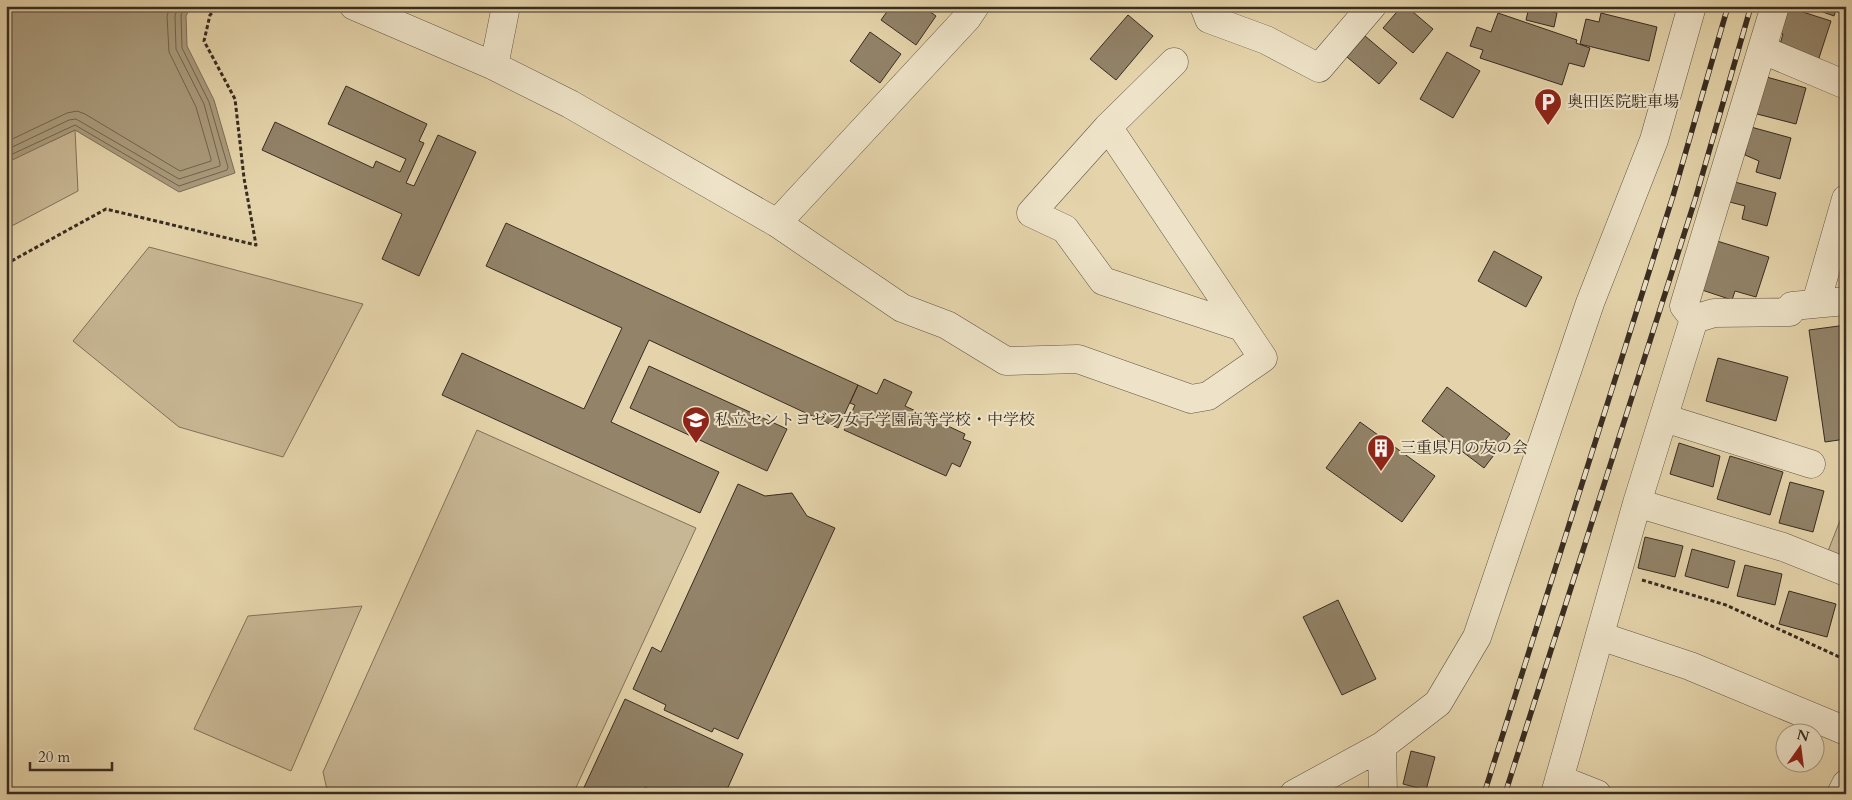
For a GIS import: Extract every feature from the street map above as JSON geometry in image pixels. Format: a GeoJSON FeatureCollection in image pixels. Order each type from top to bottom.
{"type":"FeatureCollection","features":[{"type":"Feature","properties":{"kind":"street"},"geometry":{"type":"LineString","coordinates":[[354,6],[494,66],[570,104],[777,223],[902,308],[947,325],[1006,361],[1078,359],[1191,400],[1208,396],[1264,358],[1108,127]]}},
{"type":"Feature","properties":{"kind":"street"},"geometry":{"type":"LineString","coordinates":[[494,66],[506,6]]}},
{"type":"Feature","properties":{"kind":"street"},"geometry":{"type":"LineString","coordinates":[[777,223],[967,18],[975,6]]}},
{"type":"Feature","properties":{"kind":"street"},"geometry":{"type":"LineString","coordinates":[[1204,6],[1209,18],[1266,40],[1319,68],[1372,6]]}},
{"type":"Feature","properties":{"kind":"street"},"geometry":{"type":"LineString","coordinates":[[1294,794],[1382,746],[1438,703],[1478,637],[1590,303],[1654,140],[1692,6]]}},
{"type":"Feature","properties":{"kind":"street"},"geometry":{"type":"LineString","coordinates":[[1694,319],[1684,306],[1775,6]]}},
{"type":"Feature","properties":{"kind":"street"},"geometry":{"type":"LineString","coordinates":[[1763,50],[1846,85]]}},
{"type":"Feature","properties":{"kind":"street"},"geometry":{"type":"LineString","coordinates":[[1174,62],[1108,127],[1031,213],[1065,229],[1103,281],[1242,326]]}},
{"type":"Feature","properties":{"kind":"street"},"geometry":{"type":"LineString","coordinates":[[1816,303],[1846,199]]}},
{"type":"Feature","properties":{"kind":"street"},"geometry":{"type":"LineString","coordinates":[[1694,319],[1714,313],[1790,312],[1792,306],[1846,301]]}},
{"type":"Feature","properties":{"kind":"street"},"geometry":{"type":"LineString","coordinates":[[1598,794],[1557,786],[1637,503],[1694,319]]}},
{"type":"Feature","properties":{"kind":"street"},"geometry":{"type":"LineString","coordinates":[[1664,418],[1811,464]]}},
{"type":"Feature","properties":{"kind":"street"},"geometry":{"type":"LineString","coordinates":[[1637,503],[1783,547],[1846,572]]}},
{"type":"Feature","properties":{"kind":"street"},"geometry":{"type":"LineString","coordinates":[[1600,636],[1690,666],[1846,731]]}},
{"type":"Feature","properties":{"kind":"street"},"geometry":{"type":"LineString","coordinates":[[1382,746],[1383,794]]}},
{"type":"Feature","properties":{"kind":"street"},"geometry":{"type":"LineString","coordinates":[[1842,794],[1846,784]]}},
{"type":"Feature","properties":{"kind":"path"},"geometry":{"type":"LineString","coordinates":[[6,264],[106,208],[256,245],[244,178],[235,99],[204,41],[210,15],[218,6]]}},
{"type":"Feature","properties":{"kind":"path"},"geometry":{"type":"LineString","coordinates":[[1618,573],[1726,605],[1846,660]]}},
{"type":"Feature","properties":{"kind":"shaded area"},"geometry":{"type":"Polygon","coordinates":[[[75,130],[78,191],[6,229],[6,155],[52,141],[75,130]]]}},
{"type":"Feature","properties":{"kind":"shaded area"},"geometry":{"type":"Polygon","coordinates":[[[149,247],[363,304],[283,457],[179,427],[73,341],[149,247]]]}},
{"type":"Feature","properties":{"kind":"shaded area"},"geometry":{"type":"Polygon","coordinates":[[[477,430],[696,528],[573,794],[328,794],[323,772],[477,430]]]}},
{"type":"Feature","properties":{"kind":"shaded area"},"geometry":{"type":"Polygon","coordinates":[[[1841,518],[1846,520],[1846,558],[1828,551],[1841,518]]]}},
{"type":"Feature","properties":{"kind":"shaded area"},"geometry":{"type":"Polygon","coordinates":[[[362,606],[291,771],[194,729],[248,616],[362,606]]]}},
{"type":"Feature","properties":{"kind":"water"},"geometry":{"type":"Polygon","coordinates":[[[6,6],[191,6],[186,16],[187,46],[214,100],[235,173],[179,192],[75,130],[6,163],[6,6]]]}},
{"type":"Feature","properties":{"kind":"building"},"geometry":{"type":"Polygon","coordinates":[[[891,6],[922,6],[936,16],[916,45],[881,20],[891,6]]]}},
{"type":"Feature","properties":{"kind":"building"},"geometry":{"type":"Polygon","coordinates":[[[1402,6],[1406,6],[1433,29],[1413,53],[1383,28],[1402,6]]]}},
{"type":"Feature","properties":{"kind":"building"},"geometry":{"type":"Polygon","coordinates":[[[1784,6],[1831,21],[1818,61],[1779,48],[1783,34],[1773,30],[1784,6]]]}},
{"type":"Feature","properties":{"kind":"building"},"geometry":{"type":"Polygon","coordinates":[[[1806,6],[1837,6],[1834,16],[1806,6]]]}},
{"type":"Feature","properties":{"kind":"building"},"geometry":{"type":"Polygon","coordinates":[[[1529,7],[1557,13],[1554,27],[1526,20],[1529,7]]]}},
{"type":"Feature","properties":{"kind":"building"},"geometry":{"type":"Polygon","coordinates":[[[1498,13],[1577,40],[1576,43],[1590,48],[1584,67],[1569,63],[1562,85],[1480,58],[1483,50],[1470,46],[1477,27],[1491,32],[1498,13]]]}},
{"type":"Feature","properties":{"kind":"building"},"geometry":{"type":"Polygon","coordinates":[[[1601,13],[1657,27],[1649,61],[1580,44],[1586,19],[1599,22],[1601,13]]]}},
{"type":"Feature","properties":{"kind":"building"},"geometry":{"type":"Polygon","coordinates":[[[1128,15],[1153,36],[1116,80],[1090,59],[1128,15]]]}},
{"type":"Feature","properties":{"kind":"building"},"geometry":{"type":"Polygon","coordinates":[[[870,32],[901,54],[880,83],[850,61],[870,32]]]}},
{"type":"Feature","properties":{"kind":"building"},"geometry":{"type":"Polygon","coordinates":[[[1365,36],[1397,63],[1379,84],[1347,57],[1365,36]]]}},
{"type":"Feature","properties":{"kind":"building"},"geometry":{"type":"Polygon","coordinates":[[[1447,52],[1480,71],[1453,118],[1420,99],[1447,52]]]}},
{"type":"Feature","properties":{"kind":"building"},"geometry":{"type":"Polygon","coordinates":[[[1763,76],[1806,88],[1796,124],[1753,113],[1763,76]]]}},
{"type":"Feature","properties":{"kind":"building"},"geometry":{"type":"Polygon","coordinates":[[[346,86],[427,124],[419,141],[424,143],[406,183],[414,186],[438,135],[476,152],[419,276],[382,259],[402,214],[262,150],[275,122],[373,168],[376,161],[400,172],[406,159],[328,124],[346,86]]]}},
{"type":"Feature","properties":{"kind":"building"},"geometry":{"type":"Polygon","coordinates":[[[1751,127],[1791,138],[1780,179],[1756,172],[1759,161],[1745,155],[1751,127]]]}},
{"type":"Feature","properties":{"kind":"building"},"geometry":{"type":"Polygon","coordinates":[[[1731,181],[1776,193],[1767,226],[1742,219],[1745,206],[1726,201],[1731,181]]]}},
{"type":"Feature","properties":{"kind":"building"},"geometry":{"type":"Polygon","coordinates":[[[506,223],[858,385],[838,428],[649,340],[611,422],[719,472],[700,513],[442,395],[462,353],[584,409],[622,328],[486,266],[506,223]]]}},
{"type":"Feature","properties":{"kind":"building"},"geometry":{"type":"Polygon","coordinates":[[[1717,241],[1769,257],[1756,297],[1735,291],[1732,300],[1702,290],[1717,241]]]}},
{"type":"Feature","properties":{"kind":"building"},"geometry":{"type":"Polygon","coordinates":[[[1494,251],[1542,277],[1526,307],[1478,281],[1494,251]]]}},
{"type":"Feature","properties":{"kind":"building"},"geometry":{"type":"Polygon","coordinates":[[[1846,325],[1846,439],[1825,442],[1809,330],[1846,325]]]}},
{"type":"Feature","properties":{"kind":"building"},"geometry":{"type":"Polygon","coordinates":[[[1718,358],[1788,377],[1776,421],[1706,401],[1718,358]]]}},
{"type":"Feature","properties":{"kind":"building"},"geometry":{"type":"Polygon","coordinates":[[[649,366],[787,429],[767,471],[630,408],[649,366]]]}},
{"type":"Feature","properties":{"kind":"building"},"geometry":{"type":"Polygon","coordinates":[[[884,379],[912,392],[905,406],[965,434],[963,439],[971,442],[960,467],[952,463],[946,476],[844,430],[855,405],[850,403],[858,385],[877,394],[884,379]]]}},
{"type":"Feature","properties":{"kind":"building"},"geometry":{"type":"Polygon","coordinates":[[[1447,387],[1510,434],[1484,468],[1422,421],[1447,387]]]}},
{"type":"Feature","properties":{"kind":"building","name":"三重県月の友の会"},"geometry":{"type":"Polygon","coordinates":[[[1360,422],[1435,476],[1402,522],[1326,468],[1360,422]]]}},
{"type":"Feature","properties":{"kind":"building"},"geometry":{"type":"Polygon","coordinates":[[[1679,443],[1720,456],[1713,487],[1670,474],[1679,443]]]}},
{"type":"Feature","properties":{"kind":"building"},"geometry":{"type":"Polygon","coordinates":[[[1730,456],[1783,472],[1770,515],[1717,499],[1730,456]]]}},
{"type":"Feature","properties":{"kind":"building"},"geometry":{"type":"Polygon","coordinates":[[[1790,482],[1824,491],[1813,532],[1779,523],[1790,482]]]}},
{"type":"Feature","properties":{"kind":"building"},"geometry":{"type":"Polygon","coordinates":[[[738,484],[765,496],[792,493],[807,516],[835,528],[738,739],[714,728],[712,732],[664,710],[666,705],[633,689],[652,647],[661,652],[738,484]]]}},
{"type":"Feature","properties":{"kind":"building"},"geometry":{"type":"Polygon","coordinates":[[[1645,537],[1683,546],[1675,577],[1638,568],[1645,537]]]}},
{"type":"Feature","properties":{"kind":"building"},"geometry":{"type":"Polygon","coordinates":[[[1692,549],[1735,561],[1728,588],[1685,576],[1692,549]]]}},
{"type":"Feature","properties":{"kind":"building"},"geometry":{"type":"Polygon","coordinates":[[[1745,565],[1782,574],[1775,605],[1737,596],[1745,565]]]}},
{"type":"Feature","properties":{"kind":"building"},"geometry":{"type":"Polygon","coordinates":[[[1789,591],[1836,604],[1827,637],[1779,624],[1789,591]]]}},
{"type":"Feature","properties":{"kind":"building"},"geometry":{"type":"Polygon","coordinates":[[[1338,600],[1376,679],[1342,695],[1303,617],[1338,600]]]}},
{"type":"Feature","properties":{"kind":"building"},"geometry":{"type":"Polygon","coordinates":[[[625,699],[743,754],[725,794],[659,794],[645,787],[641,794],[581,794],[625,699]]]}},
{"type":"Feature","properties":{"kind":"building"},"geometry":{"type":"Polygon","coordinates":[[[1411,751],[1435,757],[1426,790],[1403,784],[1411,751]]]}},
{"type":"Feature","properties":{"kind":"railway"},"geometry":{"type":"LineString","coordinates":[[1484,794],[1673,196],[1728,6]]}},
{"type":"Feature","properties":{"kind":"railway"},"geometry":{"type":"LineString","coordinates":[[1505,794],[1695,200],[1751,6]]}},
{"type":"Feature","properties":{"kind":"place","name":"奥田医院駐車場"},"geometry":{"type":"Point","coordinates":[1548,126]}},
{"type":"Feature","properties":{"kind":"place","name":"私立セントヨゼフ女子学園高等学校・中学校"},"geometry":{"type":"Point","coordinates":[696,444]}},
{"type":"Feature","properties":{"kind":"place","name":"三重県月の友の会"},"geometry":{"type":"Point","coordinates":[1381,472]}}]}
